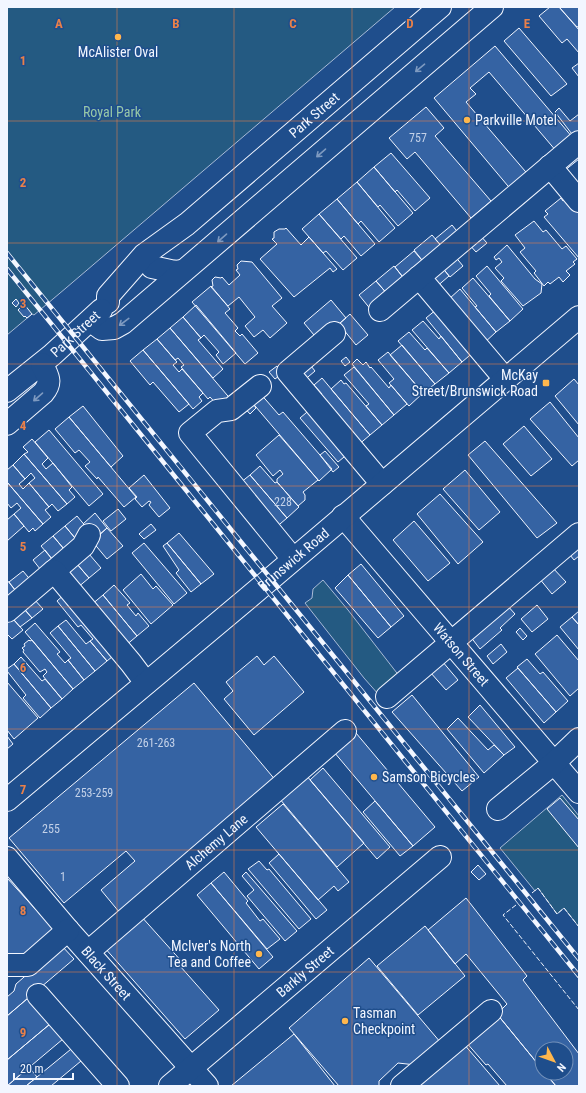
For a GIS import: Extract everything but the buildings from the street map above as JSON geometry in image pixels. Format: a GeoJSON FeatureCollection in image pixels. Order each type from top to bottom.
{"type":"FeatureCollection","features":[{"type":"Feature","properties":{"kind":"street"},"geometry":{"type":"LineString","coordinates":[[91,321],[102,329],[114,328],[120,325],[492,7]]}},
{"type":"Feature","properties":{"kind":"street"},"geometry":{"type":"LineString","coordinates":[[438,8],[446,46]]}},
{"type":"Feature","properties":{"kind":"street","name":"Park Street"},"geometry":{"type":"LineString","coordinates":[[7,391],[42,364],[91,321],[108,302],[108,296],[150,250],[188,224],[438,8]]}},
{"type":"Feature","properties":{"kind":"street"},"geometry":{"type":"LineString","coordinates":[[380,310],[579,142]]}},
{"type":"Feature","properties":{"kind":"street"},"geometry":{"type":"LineString","coordinates":[[550,166],[579,201]]}},
{"type":"Feature","properties":{"kind":"street","name":"Park Street"},"geometry":{"type":"LineString","coordinates":[[108,302],[119,302],[188,224]]}},
{"type":"Feature","properties":{"kind":"street"},"geometry":{"type":"LineString","coordinates":[[152,266],[175,272],[183,271]]}},
{"type":"Feature","properties":{"kind":"street"},"geometry":{"type":"LineString","coordinates":[[419,278],[505,379]]}},
{"type":"Feature","properties":{"kind":"street","name":"Brunswick Road"},"geometry":{"type":"LineString","coordinates":[[7,800],[579,317]]}},
{"type":"Feature","properties":{"kind":"street"},"geometry":{"type":"LineString","coordinates":[[334,333],[288,372],[382,484]]}},
{"type":"Feature","properties":{"kind":"street","name":"Park Street"},"geometry":{"type":"LineString","coordinates":[[7,424],[48,387],[49,379],[42,364]]}},
{"type":"Feature","properties":{"kind":"street"},"geometry":{"type":"LineString","coordinates":[[260,386],[231,409],[217,411],[190,433],[293,559]]}},
{"type":"Feature","properties":{"kind":"street","name":"Watson Street"},"geometry":{"type":"LineString","coordinates":[[343,516],[579,792]]}},
{"type":"Feature","properties":{"kind":"street"},"geometry":{"type":"LineString","coordinates":[[387,697],[579,534]]}},
{"type":"Feature","properties":{"kind":"street"},"geometry":{"type":"LineString","coordinates":[[7,611],[83,546],[89,535]]}},
{"type":"Feature","properties":{"kind":"street"},"geometry":{"type":"LineString","coordinates":[[54,571],[132,662],[146,683]]}},
{"type":"Feature","properties":{"kind":"street","name":"Alchemy Lane"},"geometry":{"type":"LineString","coordinates":[[88,952],[345,731]]}},
{"type":"Feature","properties":{"kind":"street"},"geometry":{"type":"LineString","coordinates":[[498,809],[579,739]]}},
{"type":"Feature","properties":{"kind":"street","name":"Barkly Street"},"geometry":{"type":"LineString","coordinates":[[170,1086],[440,857]]}},
{"type":"Feature","properties":{"kind":"street","name":"Black Street"},"geometry":{"type":"LineString","coordinates":[[7,858],[68,930],[207,1086]]}},
{"type":"Feature","properties":{"kind":"street"},"geometry":{"type":"LineString","coordinates":[[7,965],[28,965],[68,930]]}},
{"type":"Feature","properties":{"kind":"street"},"geometry":{"type":"LineString","coordinates":[[38,995],[118,1086]]}},
{"type":"Feature","properties":{"kind":"street"},"geometry":{"type":"LineString","coordinates":[[402,1086],[491,1011]]}},
{"type":"Feature","properties":{"kind":"green space","name":"Royal Park"},"geometry":{"type":"Polygon","coordinates":[[[7,7],[395,7],[66,288],[7,335],[7,7]]]}},
{"type":"Feature","properties":{"kind":"green space"},"geometry":{"type":"Polygon","coordinates":[[[323,580],[400,677],[379,695],[305,603],[312,598],[313,589],[323,580]]]}},
{"type":"Feature","properties":{"kind":"green space"},"geometry":{"type":"Polygon","coordinates":[[[562,795],[579,816],[579,927],[564,908],[557,914],[538,888],[535,891],[500,848],[562,795]]]}},
{"type":"Feature","properties":{"kind":"railway"},"geometry":{"type":"LineString","coordinates":[[7,253],[579,959]]}},
{"type":"Feature","properties":{"kind":"railway"},"geometry":{"type":"LineString","coordinates":[[7,269],[579,976]]}},
{"type":"Feature","properties":{"kind":"fence"},"geometry":{"type":"LineString","coordinates":[[532,893],[538,888],[557,914],[564,908],[579,927]]}},
{"type":"Feature","properties":{"kind":"fence"},"geometry":{"type":"LineString","coordinates":[[516,905],[503,915],[579,1010]]}},
{"type":"Feature","properties":{"kind":"place","name":"McAlister Oval"},"geometry":{"type":"Point","coordinates":[118,37]}},
{"type":"Feature","properties":{"kind":"place","name":"Parkville Motel"},"geometry":{"type":"Point","coordinates":[467,120]}},
{"type":"Feature","properties":{"kind":"place","name":"McKay Street/Brunswick Road"},"geometry":{"type":"Point","coordinates":[546,383]}},
{"type":"Feature","properties":{"kind":"place","name":"Samson Bicycles"},"geometry":{"type":"Point","coordinates":[374,777]}},
{"type":"Feature","properties":{"kind":"place","name":"McIver's North Tea and Coffee"},"geometry":{"type":"Point","coordinates":[259,954]}},
{"type":"Feature","properties":{"kind":"place","name":"Tasman Checkpoint"},"geometry":{"type":"Point","coordinates":[345,1021]}}]}
